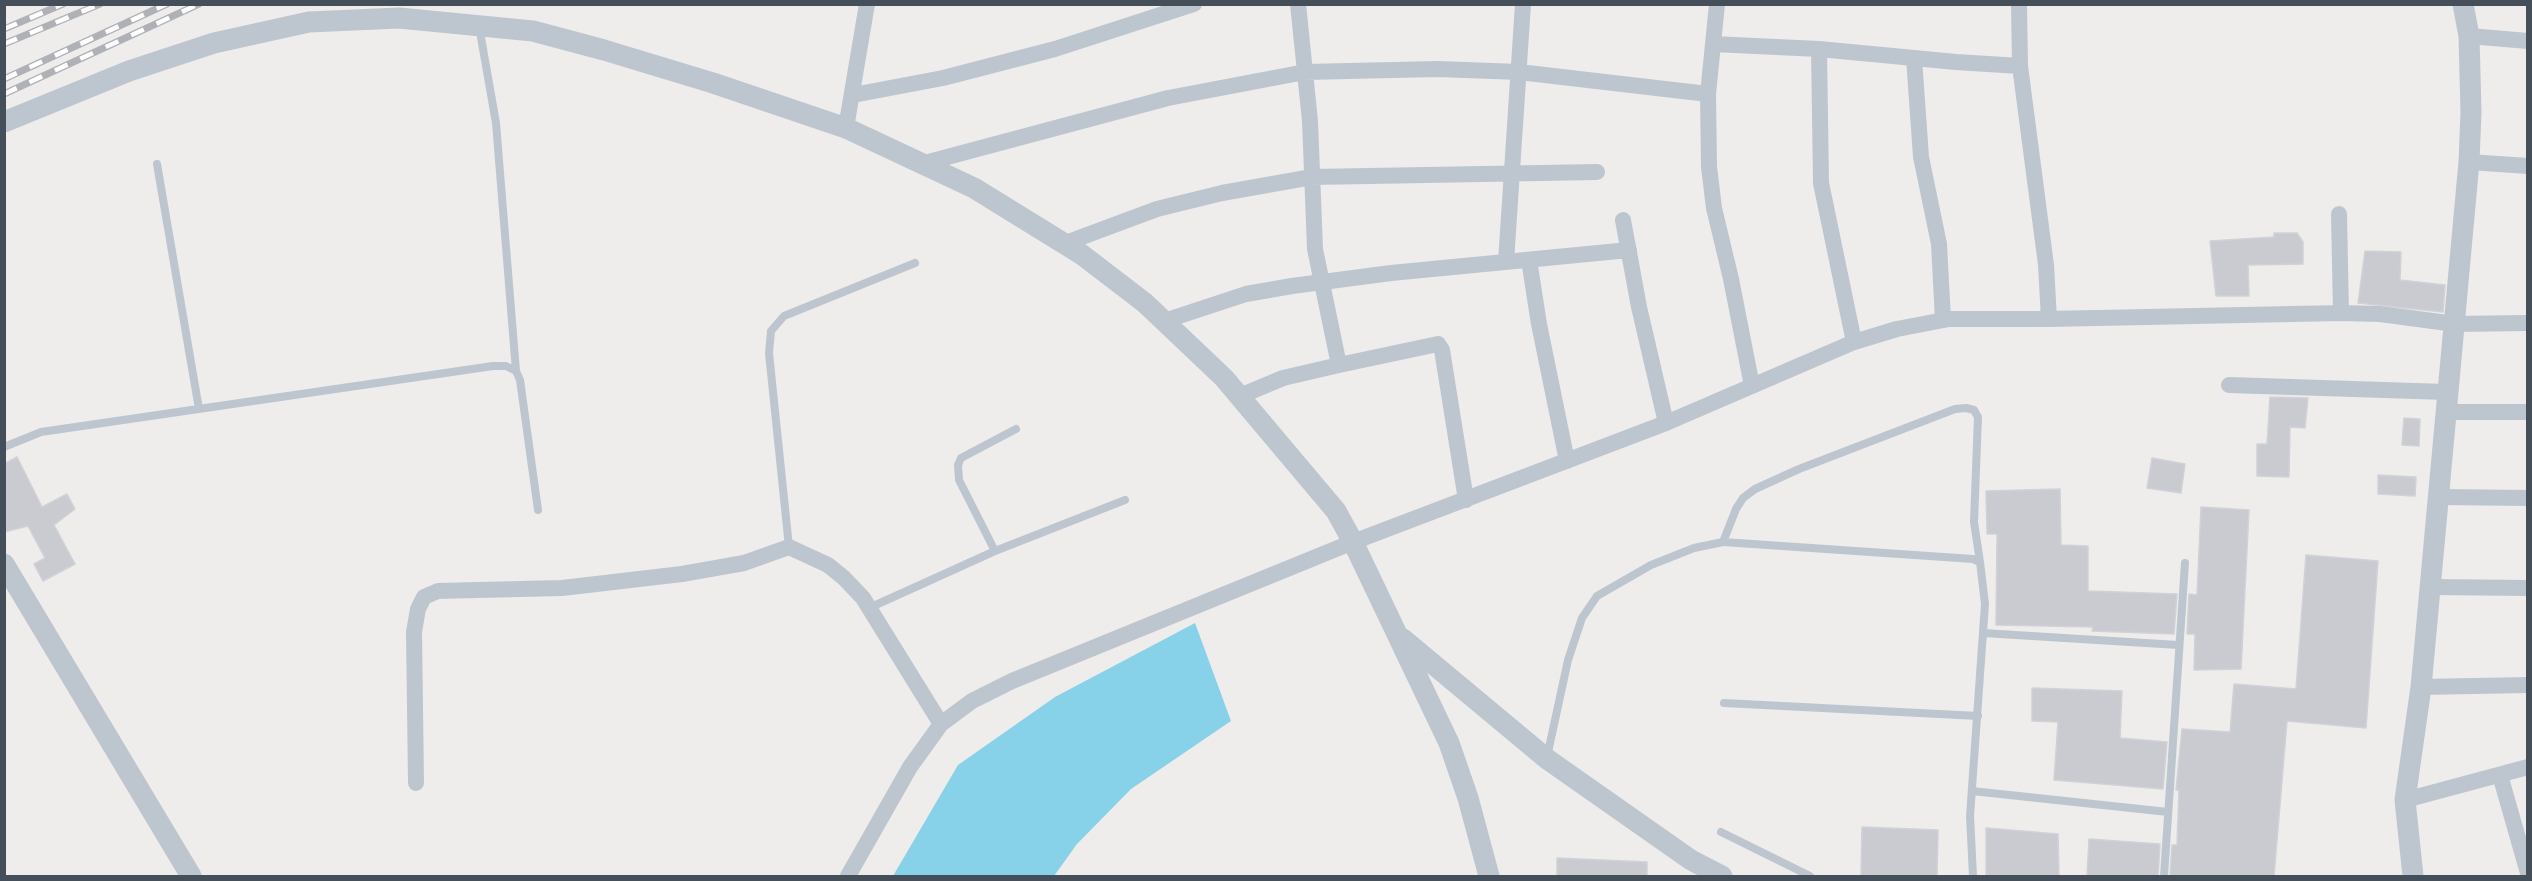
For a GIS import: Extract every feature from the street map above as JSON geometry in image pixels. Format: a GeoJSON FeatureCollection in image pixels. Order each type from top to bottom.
{"type":"FeatureCollection","features":[{"type":"Feature","properties":{"kind":"street"},"geometry":{"type":"LineString","coordinates":[[846,128],[867,4]]}},
{"type":"Feature","properties":{"kind":"street"},"geometry":{"type":"LineString","coordinates":[[853,95],[943,78],[1055,49],[1194,4]]}},
{"type":"Feature","properties":{"kind":"street"},"geometry":{"type":"LineString","coordinates":[[1298,4],[1305,72],[1315,249],[1339,365]]}},
{"type":"Feature","properties":{"kind":"street"},"geometry":{"type":"LineString","coordinates":[[1506,262],[1523,4]]}},
{"type":"Feature","properties":{"kind":"street"},"geometry":{"type":"LineString","coordinates":[[1717,4],[1708,94],[1709,167],[1714,208],[1731,279],[1752,386]]}},
{"type":"Feature","properties":{"kind":"street"},"geometry":{"type":"LineString","coordinates":[[2019,4],[2020,66],[2043,243],[2049,319]]}},
{"type":"Feature","properties":{"kind":"street"},"geometry":{"type":"LineString","coordinates":[[2413,876],[2405,800],[2421,687],[2439,497],[2445,402],[2455,324],[2469,162],[2471,112],[2469,36],[2463,4]]}},
{"type":"Feature","properties":{"kind":"street"},"geometry":{"type":"LineString","coordinates":[[4,122],[129,70],[214,43],[309,22],[399,18],[533,31],[604,50],[713,83],[846,128],[974,188],[1063,244],[1136,296],[1224,378],[1336,511],[1449,743],[1468,798],[1489,876]]}},
{"type":"Feature","properties":{"kind":"street"},"geometry":{"type":"LineString","coordinates":[[2469,36],[2528,41]]}},
{"type":"Feature","properties":{"kind":"street"},"geometry":{"type":"LineString","coordinates":[[1713,44],[1819,49],[2020,66]]}},
{"type":"Feature","properties":{"kind":"street"},"geometry":{"type":"LineString","coordinates":[[1819,49],[1821,183],[1854,342]]}},
{"type":"Feature","properties":{"kind":"street"},"geometry":{"type":"LineString","coordinates":[[1914,58],[1921,157],[1939,244],[1943,320]]}},
{"type":"Feature","properties":{"kind":"street"},"geometry":{"type":"LineString","coordinates":[[921,164],[1168,98],[1305,72],[1438,69],[1519,72],[1708,94]]}},
{"type":"Feature","properties":{"kind":"street"},"geometry":{"type":"LineString","coordinates":[[2469,162],[2528,166]]}},
{"type":"Feature","properties":{"kind":"street"},"geometry":{"type":"LineString","coordinates":[[1063,244],[1156,209],[1222,193],[1312,177],[1597,172]]}},
{"type":"Feature","properties":{"kind":"street"},"geometry":{"type":"LineString","coordinates":[[2339,214],[2341,313]]}},
{"type":"Feature","properties":{"kind":"street"},"geometry":{"type":"LineString","coordinates":[[1623,220],[1666,423]]}},
{"type":"Feature","properties":{"kind":"street"},"geometry":{"type":"LineString","coordinates":[[1164,321],[1246,294],[1321,283],[1629,250]]}},
{"type":"Feature","properties":{"kind":"street"},"geometry":{"type":"LineString","coordinates":[[1529,260],[1539,324],[1567,461]]}},
{"type":"Feature","properties":{"kind":"street"},"geometry":{"type":"LineString","coordinates":[[848,876],[910,767],[941,724],[972,701],[1012,681],[1353,542],[1666,423],[1854,342],[1897,328],[1943,320],[2341,313],[2380,314],[2455,324],[2528,323]]}},
{"type":"Feature","properties":{"kind":"street"},"geometry":{"type":"LineString","coordinates":[[1240,396],[1283,378],[1438,344],[1442,350],[1466,500]]}},
{"type":"Feature","properties":{"kind":"street"},"geometry":{"type":"LineString","coordinates":[[2229,385],[2445,402],[2528,412]]}},
{"type":"Feature","properties":{"kind":"street"},"geometry":{"type":"LineString","coordinates":[[2439,497],[2528,498]]}},
{"type":"Feature","properties":{"kind":"street"},"geometry":{"type":"LineString","coordinates":[[416,783],[414,632],[418,609],[424,597],[438,591],[562,588],[682,574],[744,563],[789,547],[828,565],[844,578],[869,608],[941,724]]}},
{"type":"Feature","properties":{"kind":"street"},"geometry":{"type":"LineString","coordinates":[[4,564],[190,876]]}},
{"type":"Feature","properties":{"kind":"street"},"geometry":{"type":"LineString","coordinates":[[2431,587],[2528,588]]}},
{"type":"Feature","properties":{"kind":"street"},"geometry":{"type":"LineString","coordinates":[[1398,635],[1547,759],[1690,860],[1722,876]]}},
{"type":"Feature","properties":{"kind":"street"},"geometry":{"type":"LineString","coordinates":[[2421,687],[2528,685]]}},
{"type":"Feature","properties":{"kind":"street"},"geometry":{"type":"LineString","coordinates":[[2405,800],[2528,767]]}},
{"type":"Feature","properties":{"kind":"street"},"geometry":{"type":"LineString","coordinates":[[2500,775],[2528,873]]}},
{"type":"Feature","properties":{"kind":"lane"},"geometry":{"type":"LineString","coordinates":[[478,24],[496,123],[516,371],[520,380],[538,510]]}},
{"type":"Feature","properties":{"kind":"lane"},"geometry":{"type":"LineString","coordinates":[[157,164],[199,409]]}},
{"type":"Feature","properties":{"kind":"lane"},"geometry":{"type":"LineString","coordinates":[[789,547],[769,353],[771,331],[784,316],[915,263]]}},
{"type":"Feature","properties":{"kind":"lane"},"geometry":{"type":"LineString","coordinates":[[4,447],[41,432],[493,366],[506,366],[516,371]]}},
{"type":"Feature","properties":{"kind":"lane"},"geometry":{"type":"LineString","coordinates":[[1723,542],[1736,509],[1743,498],[1755,489],[1799,469],[1955,409],[1974,410],[1978,417],[1974,522],[1985,604],[1972,791],[1972,876]]}},
{"type":"Feature","properties":{"kind":"lane"},"geometry":{"type":"LineString","coordinates":[[994,551],[959,480],[958,465],[961,458],[1016,429]]}},
{"type":"Feature","properties":{"kind":"lane"},"geometry":{"type":"LineString","coordinates":[[869,608],[994,551],[1125,500]]}},
{"type":"Feature","properties":{"kind":"lane"},"geometry":{"type":"LineString","coordinates":[[1547,759],[1573,642],[1582,618],[1597,596],[1651,565],[1694,548],[1723,542],[1962,557],[1980,562]]}},
{"type":"Feature","properties":{"kind":"lane"},"geometry":{"type":"LineString","coordinates":[[2164,876],[2185,563]]}},
{"type":"Feature","properties":{"kind":"lane"},"geometry":{"type":"LineString","coordinates":[[1983,633],[2178,645]]}},
{"type":"Feature","properties":{"kind":"lane"},"geometry":{"type":"LineString","coordinates":[[1724,703],[1978,716]]}},
{"type":"Feature","properties":{"kind":"lane"},"geometry":{"type":"LineString","coordinates":[[1972,791],[2168,812]]}},
{"type":"Feature","properties":{"kind":"lane"},"geometry":{"type":"LineString","coordinates":[[1721,832],[1810,876]]}},
{"type":"Feature","properties":{"kind":"water"},"geometry":{"type":"Polygon","coordinates":[[[1195,623],[1231,721],[1131,789],[1077,844],[1054,876],[893,876],[958,765],[1055,697],[1195,623]]]}},
{"type":"Feature","properties":{"kind":"building"},"geometry":{"type":"Polygon","coordinates":[[[2274,233],[2297,233],[2303,242],[2303,264],[2248,265],[2249,296],[2216,296],[2210,241],[2274,237],[2274,233]]]}},
{"type":"Feature","properties":{"kind":"building"},"geometry":{"type":"Polygon","coordinates":[[[2365,251],[2401,252],[2400,280],[2445,285],[2443,312],[2358,303],[2365,251]]]}},
{"type":"Feature","properties":{"kind":"building"},"geometry":{"type":"Polygon","coordinates":[[[2270,397],[2308,398],[2305,428],[2290,427],[2289,477],[2257,476],[2257,444],[2267,444],[2270,397]]]}},
{"type":"Feature","properties":{"kind":"building"},"geometry":{"type":"Polygon","coordinates":[[[2404,418],[2420,419],[2419,446],[2402,445],[2404,418]]]}},
{"type":"Feature","properties":{"kind":"building"},"geometry":{"type":"Polygon","coordinates":[[[17,457],[42,507],[67,494],[75,509],[54,525],[75,564],[43,581],[34,564],[45,558],[28,526],[4,532],[4,464],[17,457]]]}},
{"type":"Feature","properties":{"kind":"building"},"geometry":{"type":"Polygon","coordinates":[[[2152,458],[2185,464],[2181,493],[2147,488],[2152,458]]]}},
{"type":"Feature","properties":{"kind":"building"},"geometry":{"type":"Polygon","coordinates":[[[2378,475],[2416,477],[2415,496],[2378,494],[2378,475]]]}},
{"type":"Feature","properties":{"kind":"building"},"geometry":{"type":"Polygon","coordinates":[[[2060,489],[2061,545],[2088,546],[2088,591],[2177,594],[2174,634],[2092,631],[2093,627],[1996,625],[1997,534],[1987,534],[1986,491],[2060,489]]]}},
{"type":"Feature","properties":{"kind":"building"},"geometry":{"type":"Polygon","coordinates":[[[2201,507],[2249,510],[2241,669],[2194,670],[2195,634],[2187,634],[2189,594],[2197,595],[2201,507]]]}},
{"type":"Feature","properties":{"kind":"building"},"geometry":{"type":"Polygon","coordinates":[[[2306,555],[2378,561],[2366,728],[2287,721],[2274,876],[2170,876],[2172,845],[2177,845],[2179,790],[2176,790],[2182,729],[2230,732],[2234,684],[2296,689],[2306,555]]]}},
{"type":"Feature","properties":{"kind":"building"},"geometry":{"type":"Polygon","coordinates":[[[2032,688],[2122,691],[2120,738],[2167,742],[2163,789],[2054,780],[2058,722],[2032,721],[2032,688]]]}},
{"type":"Feature","properties":{"kind":"building"},"geometry":{"type":"Polygon","coordinates":[[[1862,827],[1938,830],[1937,876],[1861,876],[1862,827]]]}},
{"type":"Feature","properties":{"kind":"building"},"geometry":{"type":"Polygon","coordinates":[[[1986,828],[2058,834],[2059,876],[1986,876],[1986,828]]]}},
{"type":"Feature","properties":{"kind":"building"},"geometry":{"type":"Polygon","coordinates":[[[2089,839],[2160,844],[2158,876],[2087,876],[2089,839]]]}},
{"type":"Feature","properties":{"kind":"building"},"geometry":{"type":"Polygon","coordinates":[[[1557,858],[1647,862],[1647,876],[1557,876],[1557,858]]]}},
{"type":"Feature","properties":{"kind":"railway"},"geometry":{"type":"LineString","coordinates":[[4,29],[63,4]]}},
{"type":"Feature","properties":{"kind":"railway"},"geometry":{"type":"LineString","coordinates":[[4,44],[100,4]]}},
{"type":"Feature","properties":{"kind":"railway"},"geometry":{"type":"LineString","coordinates":[[4,79],[167,4]]}},
{"type":"Feature","properties":{"kind":"railway"},"geometry":{"type":"LineString","coordinates":[[4,94],[199,4]]}}]}
